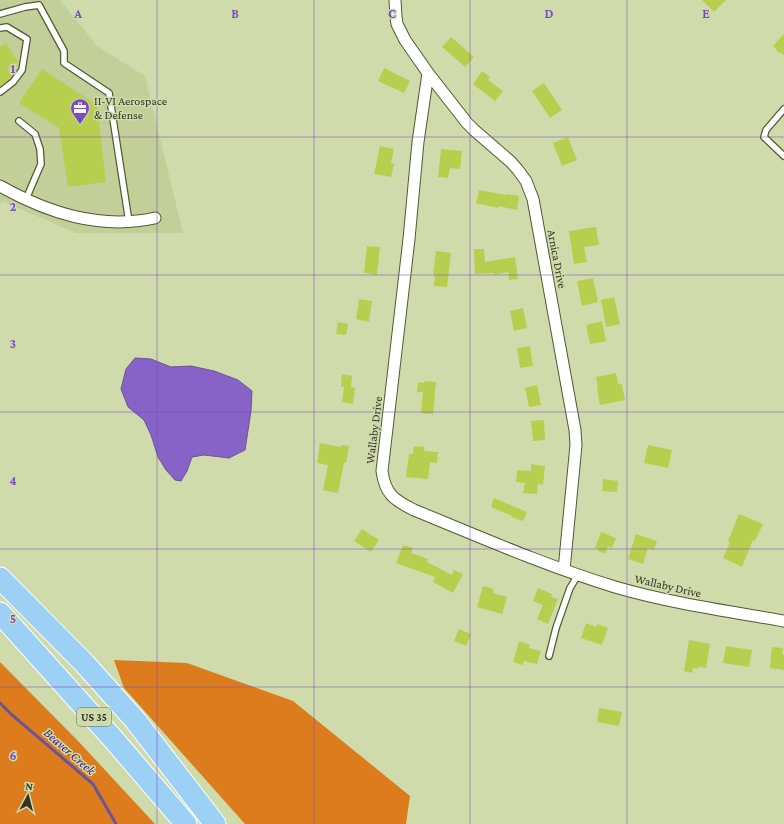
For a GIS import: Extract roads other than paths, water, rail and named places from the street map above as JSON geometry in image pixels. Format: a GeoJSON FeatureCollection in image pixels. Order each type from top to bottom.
{"type":"FeatureCollection","features":[{"type":"Feature","properties":{"kind":"highway","name":"US 35"},"geometry":{"type":"LineString","coordinates":[[0,578],[85,664],[135,720],[215,824]]}},
{"type":"Feature","properties":{"kind":"highway","name":"US 35"},"geometry":{"type":"LineString","coordinates":[[0,613],[114,740],[186,824]]}},
{"type":"Feature","properties":{"kind":"street","name":"Arnica Drive"},"geometry":{"type":"LineString","coordinates":[[395,0],[397,24],[410,49],[467,123],[518,170],[526,182],[533,199],[576,430],[576,445],[564,570]]}},
{"type":"Feature","properties":{"kind":"street","name":"Wallaby Drive"},"geometry":{"type":"LineString","coordinates":[[428,73],[418,142],[409,239],[382,471],[383,480],[390,494],[397,501],[414,510],[548,564],[614,587],[696,606],[784,621]]}},
{"type":"Feature","properties":{"kind":"street"},"geometry":{"type":"LineString","coordinates":[[0,186],[26,200],[53,210],[92,220],[129,222],[144,221],[155,218]]}},
{"type":"Feature","properties":{"kind":"lane"},"geometry":{"type":"LineString","coordinates":[[0,14],[25,7],[39,6],[64,51],[64,63],[109,93],[129,222]]}},
{"type":"Feature","properties":{"kind":"lane"},"geometry":{"type":"LineString","coordinates":[[0,28],[7,27],[27,39],[22,70],[13,82],[0,92]]}},
{"type":"Feature","properties":{"kind":"lane"},"geometry":{"type":"LineString","coordinates":[[784,109],[766,130],[764,137],[784,156]]}},
{"type":"Feature","properties":{"kind":"lane"},"geometry":{"type":"LineString","coordinates":[[19,121],[35,134],[40,149],[41,164],[26,200]]}},
{"type":"Feature","properties":{"kind":"lane"},"geometry":{"type":"LineString","coordinates":[[549,656],[556,628],[570,588],[578,574]]}},
{"type":"Feature","properties":{"kind":"waterway","name":"Beaver Creek"},"geometry":{"type":"LineString","coordinates":[[0,703],[93,784],[116,824]]}},
{"type":"Feature","properties":{"kind":"place","name":"II-VI Aerospace & Defense"},"geometry":{"type":"Point","coordinates":[80,125]}}]}
